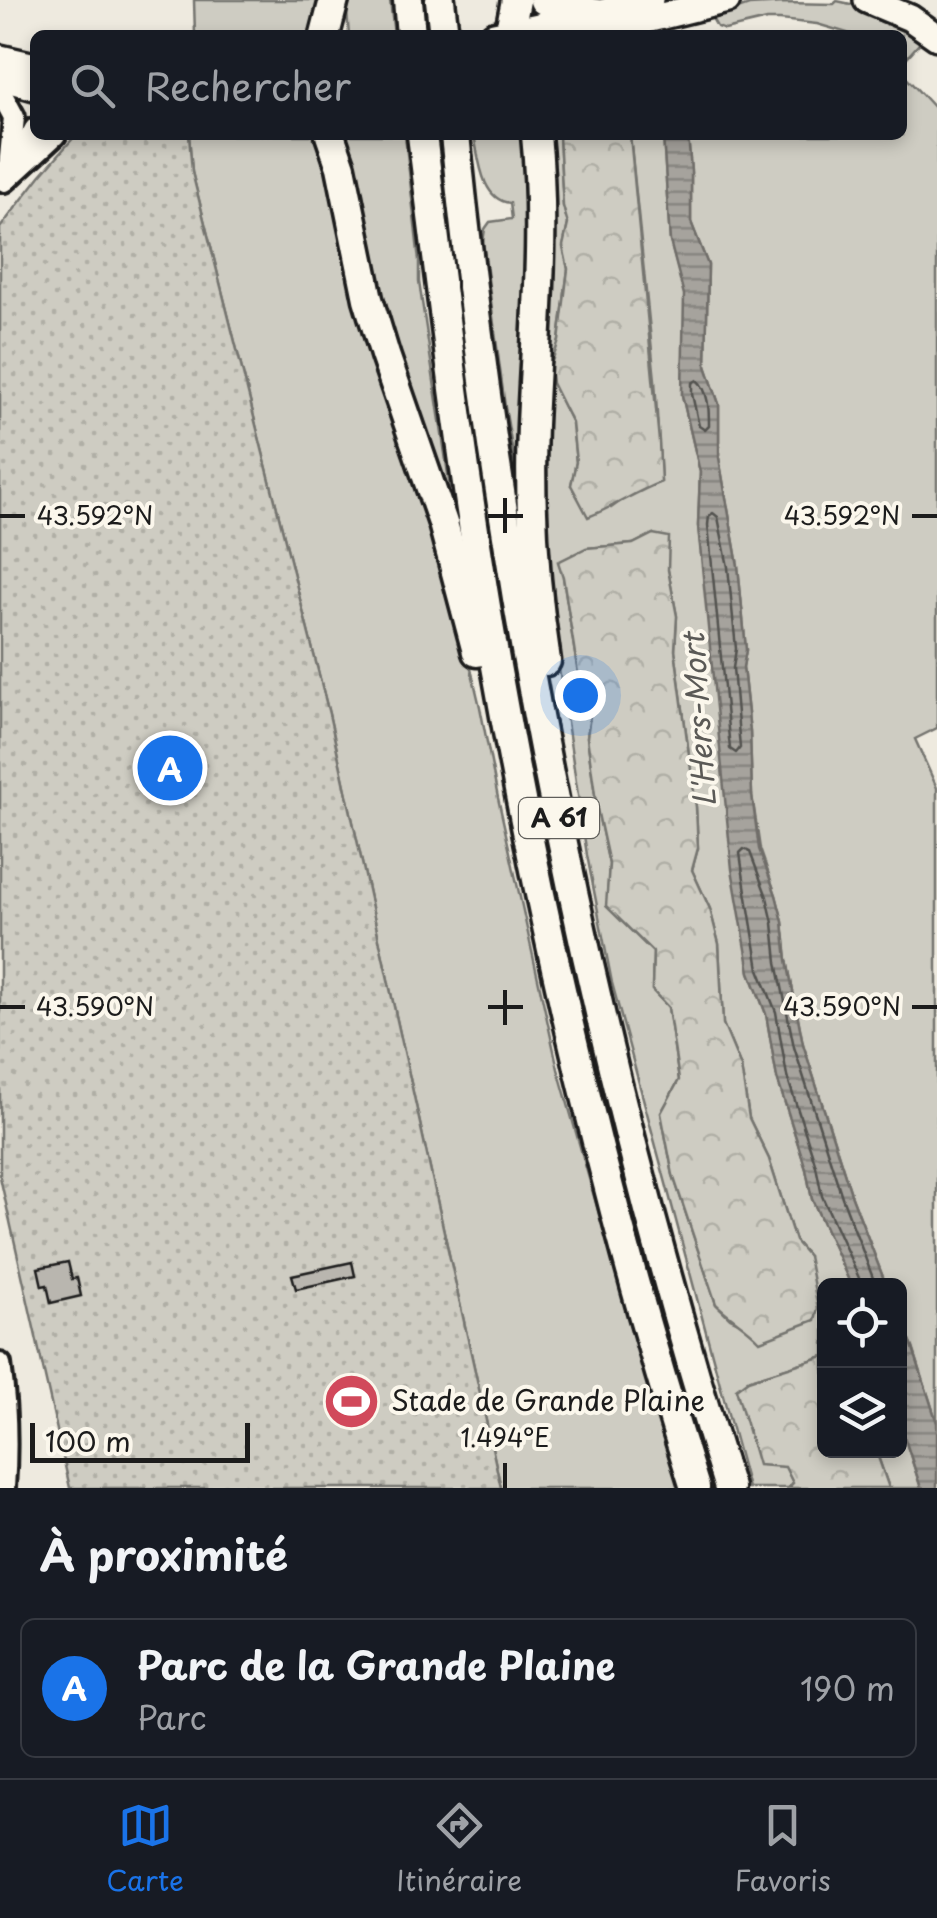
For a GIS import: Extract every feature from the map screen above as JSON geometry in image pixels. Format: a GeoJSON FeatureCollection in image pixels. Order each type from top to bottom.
{"type":"FeatureCollection","features":[{"type":"Feature","properties":{"kind":"highway"},"geometry":{"type":"LineString","coordinates":[[327,30],[336,0]]}},
{"type":"Feature","properties":{"kind":"highway"},"geometry":{"type":"LineString","coordinates":[[336,0],[341,30]]}},
{"type":"Feature","properties":{"kind":"highway"},"geometry":{"type":"LineString","coordinates":[[408,0],[411,30]]}},
{"type":"Feature","properties":{"kind":"highway"},"geometry":{"type":"LineString","coordinates":[[440,0],[443,30]]}},
{"type":"Feature","properties":{"kind":"highway"},"geometry":{"type":"LineString","coordinates":[[506,30],[516,0]]}},
{"type":"Feature","properties":{"kind":"highway"},"geometry":{"type":"LineString","coordinates":[[544,0],[594,27]]}},
{"type":"Feature","properties":{"kind":"highway"},"geometry":{"type":"LineString","coordinates":[[332,140],[368,298],[442,523],[528,839]]}},
{"type":"Feature","properties":{"kind":"highway"},"geometry":{"type":"LineString","coordinates":[[339,140],[340,167]]}},
{"type":"Feature","properties":{"kind":"highway","name":"A 61"},"geometry":{"type":"LineString","coordinates":[[423,140],[465,471],[528,839],[606,1177],[695,1488]]}},
{"type":"Feature","properties":{"kind":"highway","name":"A 61"},"geometry":{"type":"LineString","coordinates":[[456,140],[496,468],[540,728],[628,1133],[729,1488]]}},
{"type":"Feature","properties":{"kind":"highway"},"geometry":{"type":"LineString","coordinates":[[536,140],[541,219],[532,513],[538,600],[554,706],[540,728]]}},
{"type":"Feature","properties":{"kind":"main road"},"geometry":{"type":"LineString","coordinates":[[594,27],[650,0]]}},
{"type":"Feature","properties":{"kind":"main road"},"geometry":{"type":"LineString","coordinates":[[867,0],[910,18],[937,37]]}},
{"type":"Feature","properties":{"kind":"main road"},"geometry":{"type":"LineString","coordinates":[[556,30],[594,27],[725,1]]}},
{"type":"Feature","properties":{"kind":"main road"},"geometry":{"type":"LineString","coordinates":[[0,58],[30,65]]}},
{"type":"Feature","properties":{"kind":"main road"},"geometry":{"type":"LineString","coordinates":[[0,78],[30,86]]}},
{"type":"Feature","properties":{"kind":"street"},"geometry":{"type":"LineString","coordinates":[[0,90],[14,116],[4,183]]}},
{"type":"Feature","properties":{"kind":"street"},"geometry":{"type":"LineString","coordinates":[[4,183],[43,140]]}},
{"type":"Feature","properties":{"kind":"street"},"geometry":{"type":"LineString","coordinates":[[0,1364],[7,1454],[4,1488]]}},
{"type":"Feature","properties":{"kind":"green space"},"geometry":{"type":"Polygon","coordinates":[[[194,0],[318,0],[312,30],[195,30],[194,0]]]}},
{"type":"Feature","properties":{"kind":"green space"},"geometry":{"type":"Polygon","coordinates":[[[346,0],[390,0],[393,30],[349,30],[346,0]]]}},
{"type":"Feature","properties":{"kind":"green space"},"geometry":{"type":"Polygon","coordinates":[[[837,1],[864,7],[925,37],[907,57],[907,30],[837,30],[817,24],[767,20],[725,30],[717,27],[712,18],[749,5],[837,1]]]}},
{"type":"Feature","properties":{"kind":"green space"},"geometry":{"type":"Polygon","coordinates":[[[907,78],[937,111],[937,728],[915,739],[937,788],[937,1423],[907,1334],[907,1278],[883,1278],[851,1194],[803,1044],[783,922],[760,849],[752,795],[738,566],[719,458],[719,404],[706,366],[708,265],[691,222],[688,140],[907,140],[907,78]]]}},
{"type":"Feature","properties":{"kind":"green space"},"geometry":{"type":"Polygon","coordinates":[[[72,140],[189,140],[192,172],[329,714],[501,1488],[70,1488],[0,1177],[0,228],[72,140]]]}},
{"type":"Feature","properties":{"kind":"green space"},"geometry":{"type":"Polygon","coordinates":[[[189,140],[321,140],[444,553],[558,1069],[681,1488],[501,1488],[329,714],[192,172],[189,140]]]}},
{"type":"Feature","properties":{"kind":"green space"},"geometry":{"type":"Polygon","coordinates":[[[347,140],[406,140],[419,282],[450,487],[446,490],[378,306],[347,140]]]}},
{"type":"Feature","properties":{"kind":"green space"},"geometry":{"type":"Polygon","coordinates":[[[475,140],[523,140],[529,217],[520,477],[505,407],[483,242],[490,222],[512,219],[510,203],[493,194],[480,166],[475,140]]]}},
{"type":"Feature","properties":{"kind":"green space"},"geometry":{"type":"Polygon","coordinates":[[[546,140],[559,140],[563,206],[568,224],[563,247],[568,269],[559,341],[550,368],[552,383],[572,423],[576,462],[571,485],[611,508],[632,493],[661,482],[655,380],[631,140],[663,140],[670,241],[685,295],[682,395],[700,472],[698,526],[750,972],[766,1014],[777,1078],[812,1199],[848,1278],[817,1278],[817,1358],[748,1380],[793,1483],[788,1488],[748,1488],[612,983],[587,855],[550,609],[541,461],[546,140]],[[653,534],[633,544],[587,548],[563,577],[582,699],[590,716],[587,737],[609,864],[607,906],[653,952],[652,990],[668,1007],[679,1080],[661,1113],[673,1175],[716,1304],[730,1318],[747,1326],[808,1256],[795,1241],[769,1159],[749,1118],[741,1067],[723,1024],[719,944],[710,909],[692,870],[698,848],[696,807],[675,650],[677,616],[668,570],[653,534]]]}},
{"type":"Feature","properties":{"kind":"green space"},"geometry":{"type":"Polygon","coordinates":[[[559,140],[630,140],[661,482],[588,517],[571,485],[576,462],[572,423],[552,383],[550,367],[559,341],[568,269],[563,246],[568,224],[563,206],[559,140]]]}},
{"type":"Feature","properties":{"kind":"green space"},"geometry":{"type":"Polygon","coordinates":[[[653,534],[669,537],[668,570],[677,616],[675,650],[696,807],[698,848],[692,870],[710,909],[719,944],[723,1024],[741,1067],[749,1118],[769,1159],[795,1241],[808,1256],[817,1303],[815,1320],[760,1341],[716,1304],[673,1175],[661,1113],[679,1080],[668,1007],[652,990],[653,952],[606,906],[609,864],[587,737],[590,716],[582,699],[558,562],[586,548],[633,544],[653,534]]]}},
{"type":"Feature","properties":{"kind":"green space"},"geometry":{"type":"Polygon","coordinates":[[[817,1358],[817,1458],[878,1458],[889,1488],[788,1488],[793,1483],[785,1467],[758,1465],[736,1389],[748,1380],[817,1358]]]}},
{"type":"Feature","properties":{"kind":"green space"},"geometry":{"type":"Polygon","coordinates":[[[907,1445],[921,1488],[889,1488],[878,1458],[907,1458],[907,1445]]]}},
{"type":"Feature","properties":{"kind":"water"},"geometry":{"type":"Polygon","coordinates":[[[663,140],[688,140],[691,222],[708,265],[706,366],[719,404],[719,458],[738,566],[759,849],[783,922],[803,1044],[851,1194],[883,1278],[848,1278],[812,1199],[777,1078],[766,1014],[750,972],[732,869],[698,526],[700,472],[682,395],[684,295],[670,241],[663,140]]]}},
{"type":"Feature","properties":{"kind":"water"},"geometry":{"type":"Polygon","coordinates":[[[907,1334],[937,1423],[937,1488],[921,1488],[907,1445],[907,1334]]]}},
{"type":"Feature","properties":{"kind":"building"},"geometry":{"type":"Polygon","coordinates":[[[68,1262],[81,1296],[51,1303],[38,1268],[68,1262]]]}},
{"type":"Feature","properties":{"kind":"building"},"geometry":{"type":"Polygon","coordinates":[[[352,1262],[355,1276],[296,1289],[292,1275],[352,1262]]]}},
{"type":"Feature","properties":{"kind":"place","name":"Parc de la Grande Plaine"},"geometry":{"type":"Point","coordinates":[170,768]}},
{"type":"Feature","properties":{"kind":"place","name":"Stade de Grande Plaine"},"geometry":{"type":"Point","coordinates":[352,1401]}},
{"type":"Feature","properties":{"kind":"water label","name":"L'Hers-Mort"},"geometry":{"type":"Point","coordinates":[700,720]}}]}
